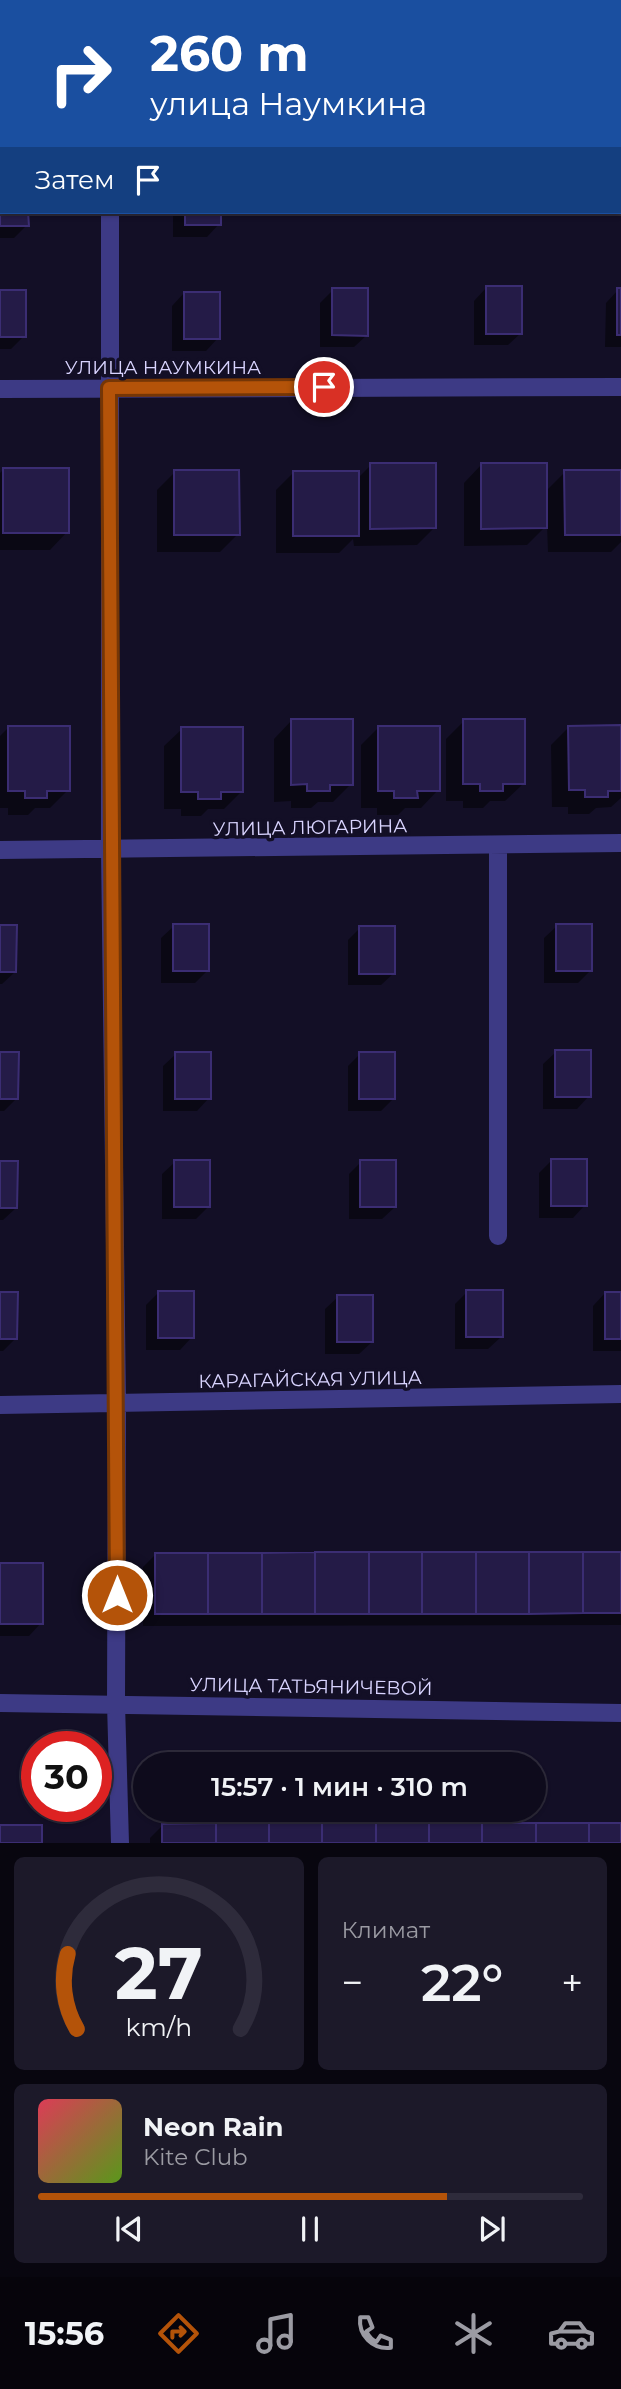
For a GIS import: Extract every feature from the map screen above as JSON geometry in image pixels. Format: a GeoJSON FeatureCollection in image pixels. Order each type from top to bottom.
{"type":"FeatureCollection","features":[{"type":"Feature","properties":{"kind":"street"},"geometry":{"type":"LineString","coordinates":[[110,214],[110,850],[117,1404],[116,1704],[120,1843]]}},
{"type":"Feature","properties":{"kind":"street","name":"УЛИЦА НАУМКИНА"},"geometry":{"type":"LineString","coordinates":[[0,389],[621,387]]}},
{"type":"Feature","properties":{"kind":"street","name":"УЛИЦА ЛЮГАРИНА"},"geometry":{"type":"LineString","coordinates":[[0,850],[621,844]]}},
{"type":"Feature","properties":{"kind":"street"},"geometry":{"type":"LineString","coordinates":[[498,846],[498,1236]]}},
{"type":"Feature","properties":{"kind":"street","name":"КАРАГАЙСКАЯ УЛИЦА"},"geometry":{"type":"LineString","coordinates":[[0,1405],[621,1394]]}},
{"type":"Feature","properties":{"kind":"street","name":"УЛИЦА ТАТЬЯНИЧЕВОЙ"},"geometry":{"type":"LineString","coordinates":[[0,1703],[621,1713]]}},
{"type":"Feature","properties":{"kind":"building"},"geometry":{"type":"Polygon","coordinates":[[[0,214],[28,214],[29,226],[0,226],[0,214]]]}},
{"type":"Feature","properties":{"kind":"building"},"geometry":{"type":"Polygon","coordinates":[[[185,214],[221,214],[221,225],[185,225],[185,214]]]}},
{"type":"Feature","properties":{"kind":"building"},"geometry":{"type":"Polygon","coordinates":[[[486,286],[522,286],[522,334],[486,334],[486,286]]]}},
{"type":"Feature","properties":{"kind":"building"},"geometry":{"type":"Polygon","coordinates":[[[332,288],[368,288],[368,336],[332,335],[332,288]]]}},
{"type":"Feature","properties":{"kind":"building"},"geometry":{"type":"Polygon","coordinates":[[[617,288],[621,288],[621,335],[617,335],[617,288]]]}},
{"type":"Feature","properties":{"kind":"building"},"geometry":{"type":"Polygon","coordinates":[[[0,290],[26,290],[26,337],[0,337],[0,290]]]}},
{"type":"Feature","properties":{"kind":"building"},"geometry":{"type":"Polygon","coordinates":[[[184,292],[220,292],[220,339],[184,339],[184,292]]]}},
{"type":"Feature","properties":{"kind":"building"},"geometry":{"type":"Polygon","coordinates":[[[370,463],[436,463],[436,528],[370,529],[370,463]]]}},
{"type":"Feature","properties":{"kind":"building"},"geometry":{"type":"Polygon","coordinates":[[[481,463],[547,463],[547,528],[481,529],[481,463]]]}},
{"type":"Feature","properties":{"kind":"building"},"geometry":{"type":"Polygon","coordinates":[[[3,468],[69,468],[69,533],[3,533],[3,468]]]}},
{"type":"Feature","properties":{"kind":"building"},"geometry":{"type":"Polygon","coordinates":[[[174,470],[239,470],[240,535],[174,535],[174,470]]]}},
{"type":"Feature","properties":{"kind":"building"},"geometry":{"type":"Polygon","coordinates":[[[564,470],[621,470],[621,535],[565,535],[564,470]]]}},
{"type":"Feature","properties":{"kind":"building"},"geometry":{"type":"Polygon","coordinates":[[[293,471],[359,471],[359,536],[293,536],[293,471]]]}},
{"type":"Feature","properties":{"kind":"building"},"geometry":{"type":"Polygon","coordinates":[[[291,719],[353,719],[353,785],[330,785],[330,791],[307,791],[307,784],[291,785],[291,719]]]}},
{"type":"Feature","properties":{"kind":"building"},"geometry":{"type":"Polygon","coordinates":[[[463,719],[525,719],[525,784],[503,784],[503,791],[480,791],[480,784],[463,784],[463,719]]]}},
{"type":"Feature","properties":{"kind":"building"},"geometry":{"type":"Polygon","coordinates":[[[621,725],[621,791],[608,791],[608,797],[585,797],[585,790],[569,790],[568,726],[621,725]]]}},
{"type":"Feature","properties":{"kind":"building"},"geometry":{"type":"Polygon","coordinates":[[[8,726],[70,726],[70,791],[47,791],[47,798],[25,798],[25,791],[8,791],[8,726]]]}},
{"type":"Feature","properties":{"kind":"building"},"geometry":{"type":"Polygon","coordinates":[[[378,726],[440,726],[440,791],[417,791],[418,798],[394,798],[394,791],[378,791],[378,726]]]}},
{"type":"Feature","properties":{"kind":"building"},"geometry":{"type":"Polygon","coordinates":[[[181,727],[243,727],[243,792],[221,792],[221,799],[198,799],[198,792],[181,792],[181,727]]]}},
{"type":"Feature","properties":{"kind":"building"},"geometry":{"type":"Polygon","coordinates":[[[173,924],[209,924],[209,971],[173,971],[173,924]]]}},
{"type":"Feature","properties":{"kind":"building"},"geometry":{"type":"Polygon","coordinates":[[[556,924],[592,924],[592,971],[556,971],[556,924]]]}},
{"type":"Feature","properties":{"kind":"building"},"geometry":{"type":"Polygon","coordinates":[[[0,925],[17,925],[16,972],[0,972],[0,925]]]}},
{"type":"Feature","properties":{"kind":"building"},"geometry":{"type":"Polygon","coordinates":[[[359,926],[395,926],[395,974],[359,974],[359,926]]]}},
{"type":"Feature","properties":{"kind":"building"},"geometry":{"type":"Polygon","coordinates":[[[555,1050],[591,1050],[591,1097],[555,1097],[555,1050]]]}},
{"type":"Feature","properties":{"kind":"building"},"geometry":{"type":"Polygon","coordinates":[[[0,1052],[19,1052],[18,1099],[0,1099],[0,1052]]]}},
{"type":"Feature","properties":{"kind":"building"},"geometry":{"type":"Polygon","coordinates":[[[175,1052],[211,1052],[211,1099],[175,1099],[175,1052]]]}},
{"type":"Feature","properties":{"kind":"building"},"geometry":{"type":"Polygon","coordinates":[[[359,1052],[395,1052],[395,1099],[359,1099],[359,1052]]]}},
{"type":"Feature","properties":{"kind":"building"},"geometry":{"type":"Polygon","coordinates":[[[551,1159],[587,1159],[587,1206],[551,1206],[551,1159]]]}},
{"type":"Feature","properties":{"kind":"building"},"geometry":{"type":"Polygon","coordinates":[[[174,1160],[210,1160],[210,1207],[174,1207],[174,1160]]]}},
{"type":"Feature","properties":{"kind":"building"},"geometry":{"type":"Polygon","coordinates":[[[360,1160],[396,1160],[396,1207],[360,1207],[360,1160]]]}},
{"type":"Feature","properties":{"kind":"building"},"geometry":{"type":"Polygon","coordinates":[[[0,1161],[18,1161],[17,1208],[0,1208],[0,1161]]]}},
{"type":"Feature","properties":{"kind":"building"},"geometry":{"type":"Polygon","coordinates":[[[466,1290],[503,1290],[503,1337],[466,1337],[466,1290]]]}},
{"type":"Feature","properties":{"kind":"building"},"geometry":{"type":"Polygon","coordinates":[[[158,1291],[194,1291],[194,1338],[158,1338],[158,1291]]]}},
{"type":"Feature","properties":{"kind":"building"},"geometry":{"type":"Polygon","coordinates":[[[0,1292],[18,1292],[17,1339],[0,1339],[0,1292]]]}},
{"type":"Feature","properties":{"kind":"building"},"geometry":{"type":"Polygon","coordinates":[[[605,1292],[621,1292],[621,1339],[605,1339],[605,1292]]]}},
{"type":"Feature","properties":{"kind":"building"},"geometry":{"type":"Polygon","coordinates":[[[337,1295],[373,1295],[373,1342],[337,1342],[337,1295]]]}},
{"type":"Feature","properties":{"kind":"building"},"geometry":{"type":"Polygon","coordinates":[[[315,1552],[369,1552],[369,1614],[315,1614],[315,1552]]]}},
{"type":"Feature","properties":{"kind":"building"},"geometry":{"type":"Polygon","coordinates":[[[315,1552],[315,1614],[262,1614],[262,1553],[315,1552]]]}},
{"type":"Feature","properties":{"kind":"building"},"geometry":{"type":"Polygon","coordinates":[[[369,1552],[422,1552],[422,1614],[369,1614],[369,1552]]]}},
{"type":"Feature","properties":{"kind":"building"},"geometry":{"type":"Polygon","coordinates":[[[422,1552],[476,1552],[476,1614],[422,1614],[422,1552]]]}},
{"type":"Feature","properties":{"kind":"building"},"geometry":{"type":"Polygon","coordinates":[[[476,1552],[529,1552],[529,1614],[476,1614],[476,1552]]]}},
{"type":"Feature","properties":{"kind":"building"},"geometry":{"type":"Polygon","coordinates":[[[529,1552],[583,1552],[583,1613],[529,1614],[529,1552]]]}},
{"type":"Feature","properties":{"kind":"building"},"geometry":{"type":"Polygon","coordinates":[[[583,1552],[621,1552],[621,1613],[583,1613],[583,1552]]]}},
{"type":"Feature","properties":{"kind":"building"},"geometry":{"type":"Polygon","coordinates":[[[155,1553],[208,1553],[208,1614],[155,1614],[155,1553]]]}},
{"type":"Feature","properties":{"kind":"building"},"geometry":{"type":"Polygon","coordinates":[[[208,1553],[262,1553],[262,1614],[208,1614],[208,1553]]]}},
{"type":"Feature","properties":{"kind":"building"},"geometry":{"type":"Polygon","coordinates":[[[0,1563],[43,1563],[43,1624],[0,1624],[0,1563]]]}},
{"type":"Feature","properties":{"kind":"building"},"geometry":{"type":"Polygon","coordinates":[[[216,1823],[269,1823],[269,1843],[216,1843],[216,1823]]]}},
{"type":"Feature","properties":{"kind":"building"},"geometry":{"type":"Polygon","coordinates":[[[216,1823],[216,1843],[162,1843],[162,1824],[216,1823]]]}},
{"type":"Feature","properties":{"kind":"building"},"geometry":{"type":"Polygon","coordinates":[[[269,1823],[322,1823],[322,1843],[269,1843],[269,1823]]]}},
{"type":"Feature","properties":{"kind":"building"},"geometry":{"type":"Polygon","coordinates":[[[322,1823],[376,1823],[376,1843],[322,1843],[322,1823]]]}},
{"type":"Feature","properties":{"kind":"building"},"geometry":{"type":"Polygon","coordinates":[[[376,1823],[429,1823],[429,1843],[376,1843],[376,1823]]]}},
{"type":"Feature","properties":{"kind":"building"},"geometry":{"type":"Polygon","coordinates":[[[429,1823],[482,1823],[482,1843],[429,1843],[429,1823]]]}},
{"type":"Feature","properties":{"kind":"building"},"geometry":{"type":"Polygon","coordinates":[[[482,1823],[536,1823],[536,1843],[482,1843],[482,1823]]]}},
{"type":"Feature","properties":{"kind":"building"},"geometry":{"type":"Polygon","coordinates":[[[536,1823],[589,1823],[589,1843],[536,1843],[536,1823]]]}},
{"type":"Feature","properties":{"kind":"building"},"geometry":{"type":"Polygon","coordinates":[[[589,1823],[621,1823],[621,1843],[589,1843],[589,1823]]]}},
{"type":"Feature","properties":{"kind":"building"},"geometry":{"type":"Polygon","coordinates":[[[0,1825],[42,1825],[42,1843],[0,1843],[0,1825]]]}},
{"type":"Feature","properties":{"kind":"route"},"geometry":{"type":"LineString","coordinates":[[117,1595],[109,388],[324,387]]}}]}
